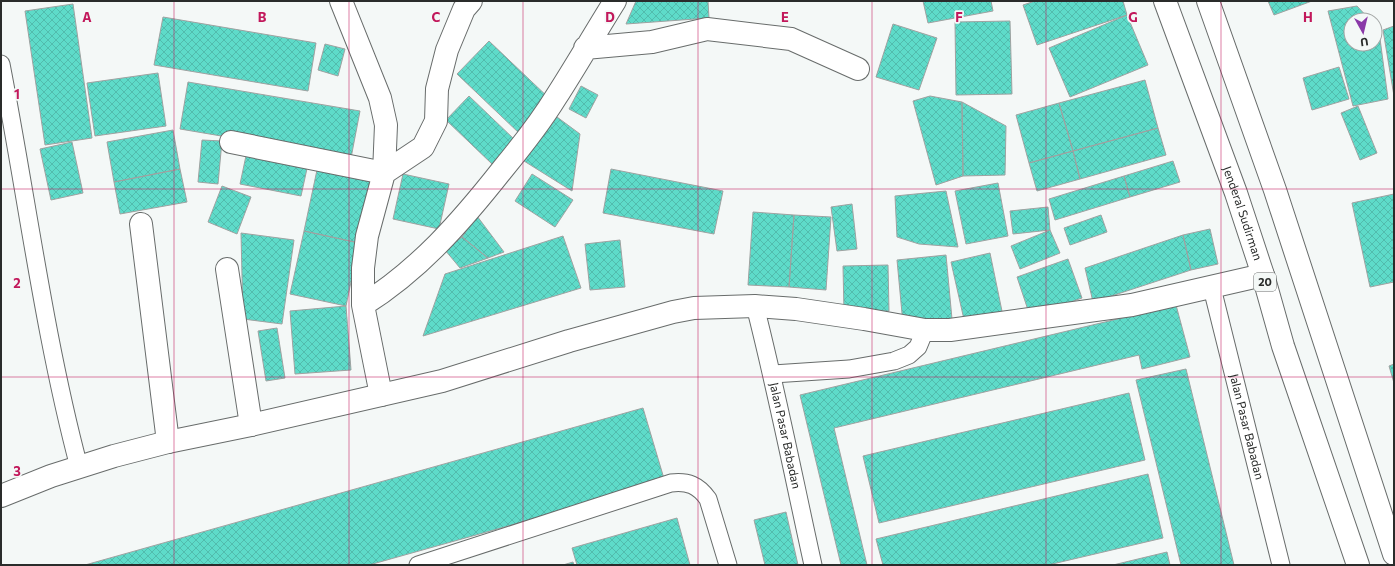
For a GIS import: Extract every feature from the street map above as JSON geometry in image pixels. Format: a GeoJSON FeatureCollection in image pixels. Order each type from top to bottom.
{"type":"FeatureCollection","features":[{"type":"Feature","properties":{"kind":"main road"},"geometry":{"type":"LineString","coordinates":[[341,1],[380,98],[386,125],[384,173],[367,236],[363,305],[381,395]]}},
{"type":"Feature","properties":{"kind":"main road"},"geometry":{"type":"LineString","coordinates":[[231,142],[384,173],[423,147],[436,121],[437,90],[447,50],[464,9],[471,1]]}},
{"type":"Feature","properties":{"kind":"main road"},"geometry":{"type":"LineString","coordinates":[[363,305],[390,288],[437,247],[480,197],[520,148],[556,98],[585,48],[615,1]]}},
{"type":"Feature","properties":{"kind":"main road","name":"Jenderal Sudirman"},"geometry":{"type":"LineString","coordinates":[[1165,1],[1236,193],[1263,275],[1282,346],[1358,565]]}},
{"type":"Feature","properties":{"kind":"main road"},"geometry":{"type":"LineString","coordinates":[[1208,1],[1274,190],[1394,554]]}},
{"type":"Feature","properties":{"kind":"main road"},"geometry":{"type":"LineString","coordinates":[[585,48],[652,42],[707,29],[791,39],[858,69]]}},
{"type":"Feature","properties":{"kind":"main road"},"geometry":{"type":"LineString","coordinates":[[140,224],[168,442]]}},
{"type":"Feature","properties":{"kind":"main road"},"geometry":{"type":"LineString","coordinates":[[227,269],[251,426]]}},
{"type":"Feature","properties":{"kind":"main road"},"geometry":{"type":"LineString","coordinates":[[1,496],[79,467],[168,442],[251,426],[442,381],[569,341],[673,312],[694,308],[755,306],[830,313],[925,330],[985,326],[1132,305],[1212,288],[1263,275]]}},
{"type":"Feature","properties":{"kind":"lane"},"geometry":{"type":"LineString","coordinates":[[1,64],[50,343],[79,467]]}},
{"type":"Feature","properties":{"kind":"lane","name":"Jalan Pasar Babadan"},"geometry":{"type":"LineString","coordinates":[[1212,288],[1281,565]]}},
{"type":"Feature","properties":{"kind":"lane","name":"Jalan Pasar Babadan"},"geometry":{"type":"LineString","coordinates":[[755,306],[773,374],[786,444],[813,565]]}},
{"type":"Feature","properties":{"kind":"lane"},"geometry":{"type":"LineString","coordinates":[[773,374],[848,369],[894,361],[909,355],[914,351],[918,347],[925,330]]}},
{"type":"Feature","properties":{"kind":"lane"},"geometry":{"type":"LineString","coordinates":[[418,565],[671,483],[684,482],[701,490],[708,499],[728,565]]}},
{"type":"Feature","properties":{"kind":"building"},"geometry":{"type":"Polygon","coordinates":[[[636,1],[708,1],[709,18],[626,24],[636,1]]]}},
{"type":"Feature","properties":{"kind":"building"},"geometry":{"type":"Polygon","coordinates":[[[923,1],[991,1],[993,11],[928,23],[923,1]]]}},
{"type":"Feature","properties":{"kind":"building"},"geometry":{"type":"Polygon","coordinates":[[[1035,1],[1123,1],[1127,15],[1037,45],[1023,5],[1035,1]]]}},
{"type":"Feature","properties":{"kind":"building"},"geometry":{"type":"Polygon","coordinates":[[[1268,1],[1312,1],[1274,15],[1268,1]]]}},
{"type":"Feature","properties":{"kind":"building"},"geometry":{"type":"Polygon","coordinates":[[[73,4],[92,138],[45,145],[25,11],[73,4]]]}},
{"type":"Feature","properties":{"kind":"building"},"geometry":{"type":"Polygon","coordinates":[[[1357,6],[1363,12],[1343,12],[1343,52],[1382,52],[1388,99],[1353,106],[1328,11],[1357,6]]]}},
{"type":"Feature","properties":{"kind":"building"},"geometry":{"type":"Polygon","coordinates":[[[1127,15],[1148,65],[1070,97],[1049,48],[1127,15]]]}},
{"type":"Feature","properties":{"kind":"building"},"geometry":{"type":"Polygon","coordinates":[[[163,17],[316,43],[308,91],[154,65],[163,17]]]}},
{"type":"Feature","properties":{"kind":"building"},"geometry":{"type":"Polygon","coordinates":[[[1010,21],[1012,94],[956,95],[955,22],[1010,21]]]}},
{"type":"Feature","properties":{"kind":"building"},"geometry":{"type":"Polygon","coordinates":[[[893,24],[937,38],[919,90],[876,77],[893,24]]]}},
{"type":"Feature","properties":{"kind":"building"},"geometry":{"type":"Polygon","coordinates":[[[1394,26],[1394,96],[1383,30],[1394,26]]]}},
{"type":"Feature","properties":{"kind":"building"},"geometry":{"type":"Polygon","coordinates":[[[489,41],[552,101],[520,134],[457,74],[489,41]]]}},
{"type":"Feature","properties":{"kind":"building"},"geometry":{"type":"Polygon","coordinates":[[[325,44],[345,49],[338,76],[318,70],[325,44]]]}},
{"type":"Feature","properties":{"kind":"building"},"geometry":{"type":"Polygon","coordinates":[[[1339,67],[1349,99],[1312,110],[1303,78],[1339,67]]]}},
{"type":"Feature","properties":{"kind":"building"},"geometry":{"type":"Polygon","coordinates":[[[158,73],[166,126],[95,136],[87,83],[158,73]]]}},
{"type":"Feature","properties":{"kind":"building"},"geometry":{"type":"Polygon","coordinates":[[[1145,80],[1158,128],[1073,151],[1059,103],[1145,80]]]}},
{"type":"Feature","properties":{"kind":"building"},"geometry":{"type":"Polygon","coordinates":[[[188,82],[360,111],[351,158],[180,129],[188,82]]]}},
{"type":"Feature","properties":{"kind":"building"},"geometry":{"type":"Polygon","coordinates":[[[581,86],[598,95],[586,118],[569,109],[581,86]]]}},
{"type":"Feature","properties":{"kind":"building"},"geometry":{"type":"Polygon","coordinates":[[[469,96],[515,140],[492,164],[446,120],[469,96]]]}},
{"type":"Feature","properties":{"kind":"building"},"geometry":{"type":"Polygon","coordinates":[[[930,96],[962,102],[963,176],[936,185],[913,101],[930,96]]]}},
{"type":"Feature","properties":{"kind":"building"},"geometry":{"type":"Polygon","coordinates":[[[962,102],[1006,126],[1005,175],[963,176],[962,102]]]}},
{"type":"Feature","properties":{"kind":"building"},"geometry":{"type":"Polygon","coordinates":[[[1059,103],[1073,151],[1029,163],[1016,115],[1059,103]]]}},
{"type":"Feature","properties":{"kind":"building"},"geometry":{"type":"Polygon","coordinates":[[[1358,106],[1377,153],[1360,160],[1341,113],[1358,106]]]}},
{"type":"Feature","properties":{"kind":"building"},"geometry":{"type":"Polygon","coordinates":[[[557,117],[580,134],[572,191],[524,161],[557,117]]]}},
{"type":"Feature","properties":{"kind":"building"},"geometry":{"type":"Polygon","coordinates":[[[1158,128],[1166,155],[1080,179],[1073,151],[1158,128]]]}},
{"type":"Feature","properties":{"kind":"building"},"geometry":{"type":"Polygon","coordinates":[[[173,130],[180,169],[114,182],[107,142],[173,130]]]}},
{"type":"Feature","properties":{"kind":"building"},"geometry":{"type":"Polygon","coordinates":[[[202,140],[222,141],[218,184],[198,182],[202,140]]]}},
{"type":"Feature","properties":{"kind":"building"},"geometry":{"type":"Polygon","coordinates":[[[72,142],[83,193],[51,200],[40,149],[72,142]]]}},
{"type":"Feature","properties":{"kind":"building"},"geometry":{"type":"Polygon","coordinates":[[[247,151],[308,164],[301,196],[240,184],[247,151]]]}},
{"type":"Feature","properties":{"kind":"building"},"geometry":{"type":"Polygon","coordinates":[[[1073,151],[1080,179],[1037,191],[1029,163],[1073,151]]]}},
{"type":"Feature","properties":{"kind":"building"},"geometry":{"type":"Polygon","coordinates":[[[1173,161],[1180,182],[1130,197],[1124,176],[1173,161]]]}},
{"type":"Feature","properties":{"kind":"building"},"geometry":{"type":"Polygon","coordinates":[[[180,169],[187,202],[120,214],[114,182],[180,169]]]}},
{"type":"Feature","properties":{"kind":"building"},"geometry":{"type":"Polygon","coordinates":[[[611,169],[723,191],[714,234],[603,213],[611,169]]]}},
{"type":"Feature","properties":{"kind":"building"},"geometry":{"type":"Polygon","coordinates":[[[317,170],[373,181],[359,243],[304,231],[317,170]]]}},
{"type":"Feature","properties":{"kind":"building"},"geometry":{"type":"Polygon","coordinates":[[[403,174],[449,184],[439,229],[393,219],[403,174]]]}},
{"type":"Feature","properties":{"kind":"building"},"geometry":{"type":"Polygon","coordinates":[[[532,174],[573,200],[555,227],[515,201],[532,174]]]}},
{"type":"Feature","properties":{"kind":"building"},"geometry":{"type":"Polygon","coordinates":[[[1124,176],[1130,197],[1055,220],[1049,199],[1124,176]]]}},
{"type":"Feature","properties":{"kind":"building"},"geometry":{"type":"Polygon","coordinates":[[[998,183],[1008,236],[966,244],[955,191],[998,183]]]}},
{"type":"Feature","properties":{"kind":"building"},"geometry":{"type":"Polygon","coordinates":[[[222,186],[251,197],[237,234],[208,222],[222,186]]]}},
{"type":"Feature","properties":{"kind":"building"},"geometry":{"type":"Polygon","coordinates":[[[946,191],[958,247],[919,244],[897,237],[895,196],[946,191]]]}},
{"type":"Feature","properties":{"kind":"building"},"geometry":{"type":"Polygon","coordinates":[[[1394,194],[1394,282],[1370,287],[1352,203],[1394,194]]]}},
{"type":"Feature","properties":{"kind":"building"},"geometry":{"type":"Polygon","coordinates":[[[852,204],[857,249],[837,251],[831,207],[852,204]]]}},
{"type":"Feature","properties":{"kind":"building"},"geometry":{"type":"Polygon","coordinates":[[[1048,207],[1050,230],[1013,234],[1010,211],[1048,207]]]}},
{"type":"Feature","properties":{"kind":"building"},"geometry":{"type":"Polygon","coordinates":[[[753,212],[794,215],[789,287],[748,285],[753,212]]]}},
{"type":"Feature","properties":{"kind":"building"},"geometry":{"type":"Polygon","coordinates":[[[794,215],[831,217],[826,290],[789,287],[794,215]]]}},
{"type":"Feature","properties":{"kind":"building"},"geometry":{"type":"Polygon","coordinates":[[[1101,215],[1107,232],[1070,245],[1064,228],[1101,215]]]}},
{"type":"Feature","properties":{"kind":"building"},"geometry":{"type":"Polygon","coordinates":[[[477,216],[504,252],[488,258],[462,237],[477,216]]]}},
{"type":"Feature","properties":{"kind":"building"},"geometry":{"type":"Polygon","coordinates":[[[1210,229],[1218,264],[1191,270],[1183,235],[1210,229]]]}},
{"type":"Feature","properties":{"kind":"building"},"geometry":{"type":"Polygon","coordinates":[[[1050,230],[1060,253],[1020,269],[1011,246],[1050,230]]]}},
{"type":"Feature","properties":{"kind":"building"},"geometry":{"type":"Polygon","coordinates":[[[304,231],[359,243],[346,306],[290,294],[304,231]]]}},
{"type":"Feature","properties":{"kind":"building"},"geometry":{"type":"Polygon","coordinates":[[[241,233],[294,240],[282,324],[243,319],[241,233]]]}},
{"type":"Feature","properties":{"kind":"building"},"geometry":{"type":"Polygon","coordinates":[[[1183,235],[1191,270],[1093,302],[1085,268],[1183,235]]]}},
{"type":"Feature","properties":{"kind":"building"},"geometry":{"type":"Polygon","coordinates":[[[563,236],[581,288],[423,336],[445,274],[563,236]]]}},
{"type":"Feature","properties":{"kind":"building"},"geometry":{"type":"Polygon","coordinates":[[[462,237],[488,258],[460,268],[445,250],[462,237]]]}},
{"type":"Feature","properties":{"kind":"building"},"geometry":{"type":"Polygon","coordinates":[[[620,240],[625,287],[590,290],[585,244],[620,240]]]}},
{"type":"Feature","properties":{"kind":"building"},"geometry":{"type":"Polygon","coordinates":[[[990,253],[1003,316],[965,324],[951,262],[990,253]]]}},
{"type":"Feature","properties":{"kind":"building"},"geometry":{"type":"Polygon","coordinates":[[[946,255],[952,319],[903,324],[897,260],[946,255]]]}},
{"type":"Feature","properties":{"kind":"building"},"geometry":{"type":"Polygon","coordinates":[[[1068,259],[1082,298],[1030,316],[1017,277],[1068,259]]]}},
{"type":"Feature","properties":{"kind":"building"},"geometry":{"type":"Polygon","coordinates":[[[888,265],[889,311],[844,313],[843,266],[888,265]]]}},
{"type":"Feature","properties":{"kind":"building"},"geometry":{"type":"Polygon","coordinates":[[[1176,305],[1190,357],[1142,369],[1139,355],[834,428],[867,565],[841,565],[800,395],[1176,305]]]}},
{"type":"Feature","properties":{"kind":"building"},"geometry":{"type":"Polygon","coordinates":[[[346,306],[351,370],[295,374],[290,311],[346,306]]]}},
{"type":"Feature","properties":{"kind":"building"},"geometry":{"type":"Polygon","coordinates":[[[277,328],[285,378],[266,381],[258,331],[277,328]]]}},
{"type":"Feature","properties":{"kind":"building"},"geometry":{"type":"Polygon","coordinates":[[[1394,364],[1394,383],[1389,366],[1394,364]]]}},
{"type":"Feature","properties":{"kind":"building"},"geometry":{"type":"Polygon","coordinates":[[[1186,369],[1234,565],[1181,565],[1136,380],[1186,369]]]}},
{"type":"Feature","properties":{"kind":"building"},"geometry":{"type":"Polygon","coordinates":[[[1129,393],[1145,460],[879,523],[863,456],[1129,393]]]}},
{"type":"Feature","properties":{"kind":"building"},"geometry":{"type":"Polygon","coordinates":[[[643,408],[665,482],[369,565],[85,565],[643,408]]]}},
{"type":"Feature","properties":{"kind":"building"},"geometry":{"type":"Polygon","coordinates":[[[1148,474],[1163,538],[1048,565],[883,565],[876,539],[1148,474]]]}},
{"type":"Feature","properties":{"kind":"building"},"geometry":{"type":"Polygon","coordinates":[[[786,512],[798,565],[765,565],[754,520],[786,512]]]}},
{"type":"Feature","properties":{"kind":"building"},"geometry":{"type":"Polygon","coordinates":[[[677,518],[690,565],[577,565],[572,548],[677,518]]]}},
{"type":"Feature","properties":{"kind":"building"},"geometry":{"type":"Polygon","coordinates":[[[1167,552],[1170,565],[1113,565],[1167,552]]]}},
{"type":"Feature","properties":{"kind":"building"},"geometry":{"type":"Polygon","coordinates":[[[573,562],[574,565],[563,565],[573,562]]]}}]}
